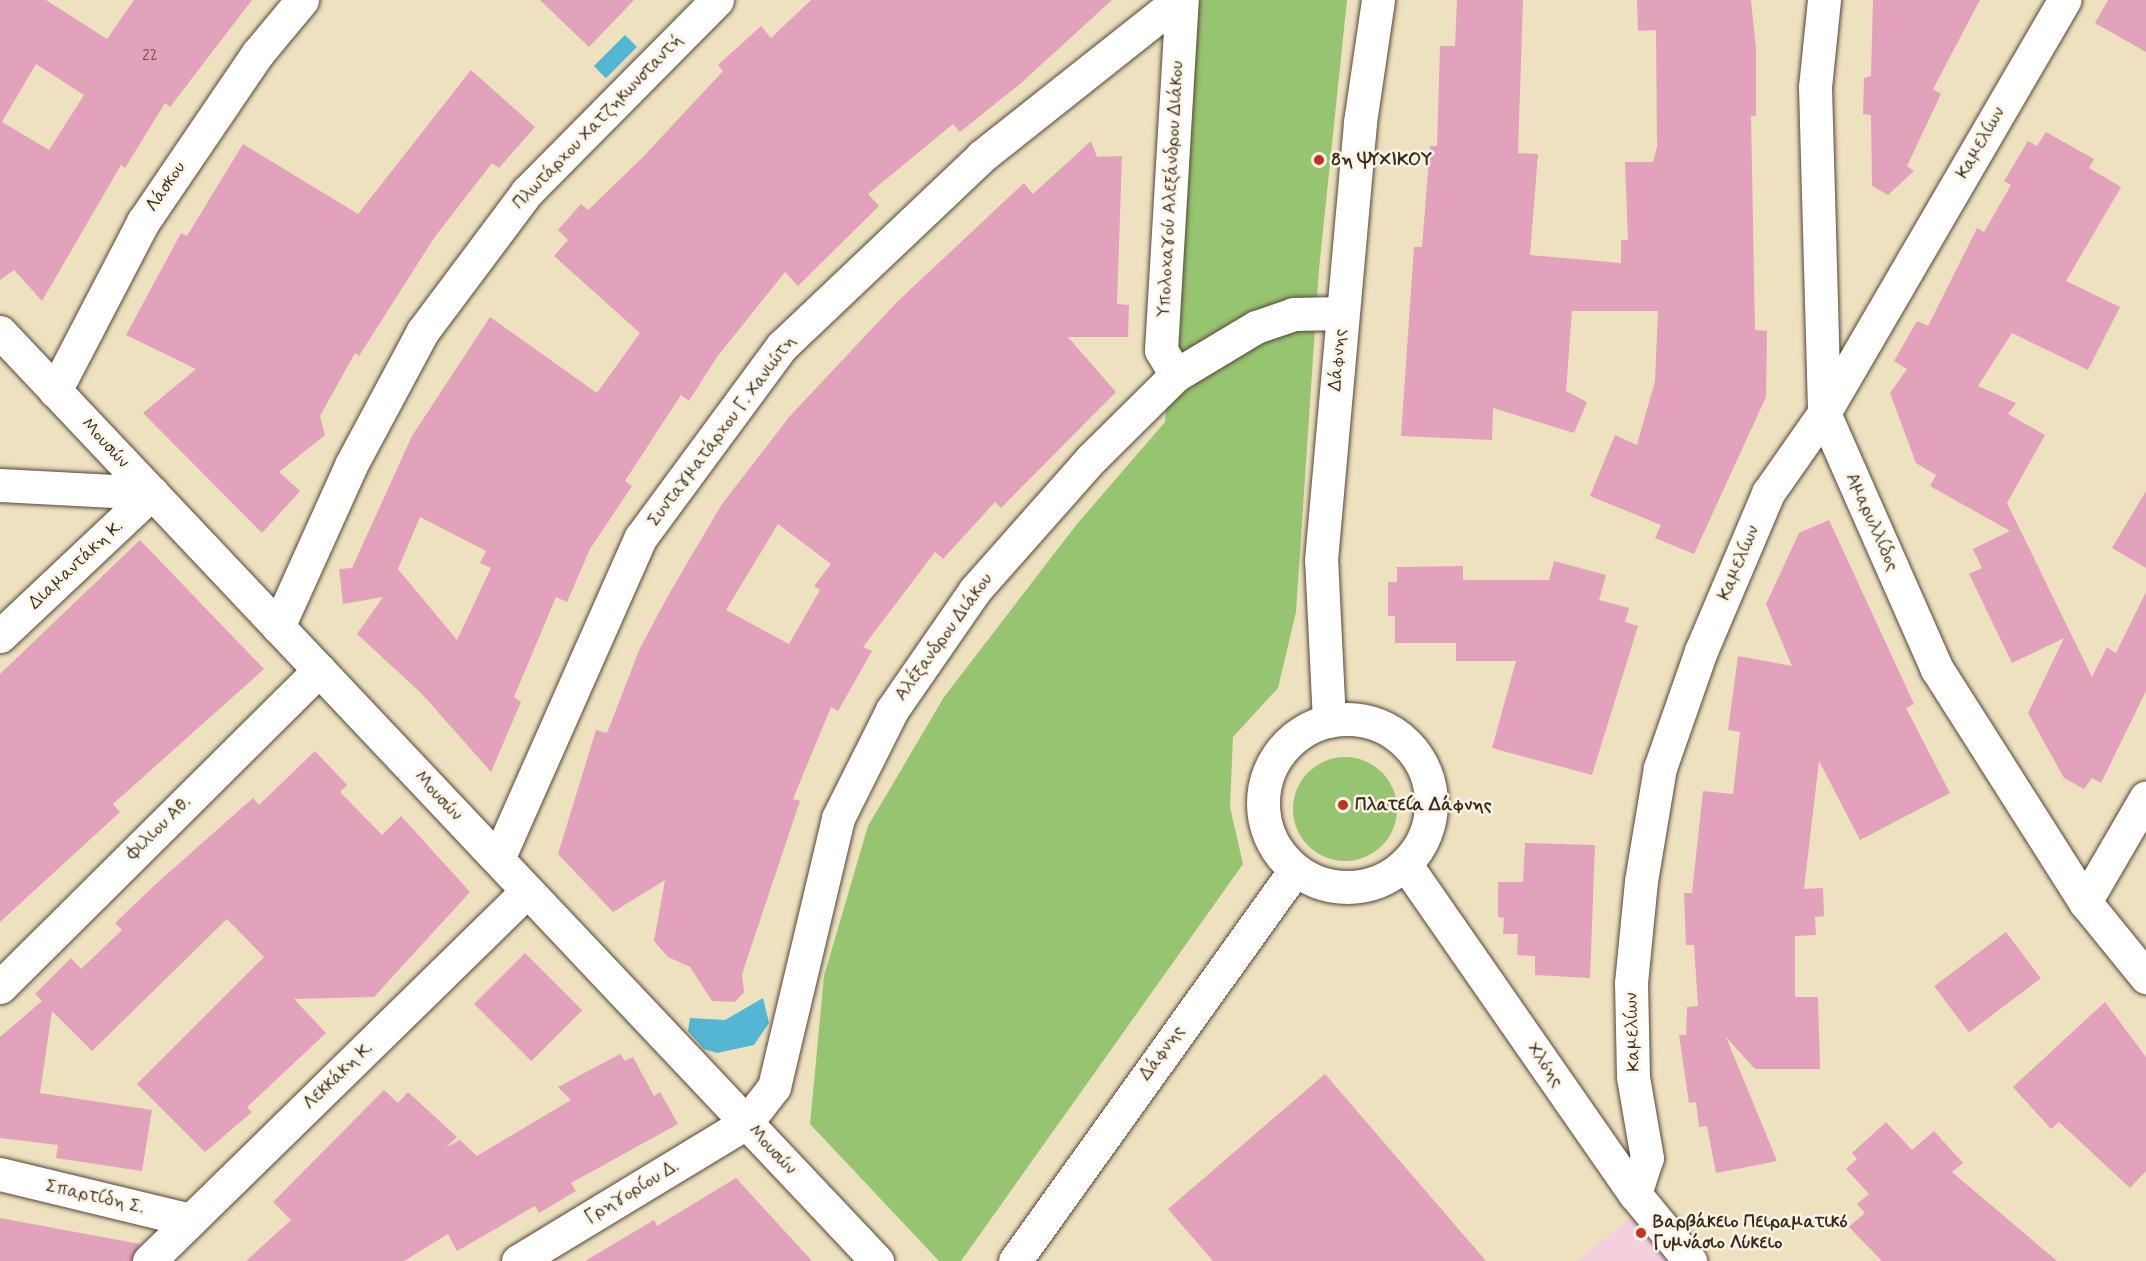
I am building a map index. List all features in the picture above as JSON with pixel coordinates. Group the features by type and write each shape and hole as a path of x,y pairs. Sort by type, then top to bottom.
{"street":[{"name":"Λάσκου","path":"55,391 142,222 258,53 302,0"},
{"name":"Πλωτάρχου Χατζηκωνσταντή","path":"278,627 351,465 423,331 527,192 717,0"},
{"name":"Υπολοχαγού Αλεξάνδρου Διάκου","path":"1176,375 1161,350 1180,0"},
{"name":"Συνταγματάρχου Γ. Χανιώτη","path":"498,859 528,801 551,732 642,537 782,346 982,156 1180,0"},
{"name":"Δάφνης","path":"1329,721 1321,560 1342,314 1378,0"},
{"name":"Αμαρυλλίδος","path":"1824,0 1815,87 1824,413 1937,669 2085,902 2146,977"},
{"name":"Καμελίων","path":"1635,1194 1647,1158 1633,1077 1631,983 1660,768 1701,651 1768,494 1824,413 2064,0"},
{"name":"Αλέξανδρου Διάκου","path":"746,1123 774,1087 838,818 892,710 975,590 1091,459 1176,375 1256,327 1293,314 1342,314"},
{"name":"Μουσών","path":"0,332 877,1261"},
{"path":"0,485 152,494"},
{"name":"Διαμαντάκη Κ.","path":"0,636 152,494"},
{"name":"Φιλιου Αθ.","path":"0,987 319,670"},
{"path":"1357,719 1383,727 1406,742 1423,764 1432,790 1432,817 1406,865 1381,882 1351,888 1321,884 1294,870 1265,825 1268,771 1283,748 1329,721 1357,719"},
{"path":"2085,902 2146,797"},
{"name":"Χλόης","path":"1406,865 1635,1194 1690,1261"},
{"name":"Δάφνης","path":"1023,1253 1294,870"},
{"name":"Λεκκάκη Κ.","path":"149,1261 527,891"},
{"name":"Γρηγορίου Δ.","path":"518,1261 746,1123"},
{"name":"Σπαρτίδη Σ.","path":"0,1174 190,1220"}],"shaded area":[{"name":"Βαρβάκειο Πειραματικό Γυμνάσιο Λύκειο","path":"1647,1205 1692,1261 1577,1261"}],"green space":[{"path":"1199,0 1347,0 1319,269 1296,612 1278,688 1233,737 1230,807 1243,864 961,1261 939,1261 810,1124 824,976 868,826 944,697 1077,524 1165,422"},
{"path":"1345,757 1365,761 1374,766 1388,780 1393,789 1397,809 1393,829 1388,838 1374,852 1365,857 1345,861 1325,857 1316,852 1302,838 1297,829 1293,809 1297,789 1302,780 1316,766 1325,761"}],"water":[{"path":"625,35 637,47 606,78 594,66"},
{"path":"763,998 769,1023 754,1045 717,1053 704,1049 688,1031 690,1018 725,1020"}],"building":[{"path":"0,0 46,0 107,39 134,0 252,0 170,107 165,103 125,168 121,165 42,301 14,270 0,280","holes":["36,64 84,95 49,150 2,122"]},
{"path":"540,0 634,0 589,47"},
{"path":"811,0 1112,0 1020,84 960,132 953,124 868,194 879,206 798,286 785,272 717,357 689,401 681,395 625,481 632,486 590,549 567,602 556,597 514,697 521,702 491,772 422,694 357,634 383,597 343,604 339,569 352,568 412,436 490,317 597,393 640,333 554,256 568,240 558,230 581,204 588,210 642,158 723,71 718,65 761,26 771,38","holes":["420,517 486,551 480,563 491,568 457,640 398,569"]},
{"path":"1457,0 1523,0 1518,153 1538,154 1530,255 1621,263 1621,240 1628,240 1625,162 1653,162 1657,147 1656,30 1638,31 1637,0 1751,0 1756,49 1756,116 1751,116 1755,330 1767,331 1766,397 1694,554 1655,538 1661,525 1590,496 1615,435 1637,445 1655,381 1658,311 1572,311 1566,391 1587,402 1574,433 1493,408 1492,440 1401,436 1414,247 1422,247 1430,146 1437,146 1440,46 1455,46"},
{"path":"1873,0 1980,0 1933,89 1941,94 1907,166 1914,171 1888,195 1872,186 1871,115 1863,114 1864,78 1871,76"},
{"path":"2108,0 2146,0 2146,52 2095,23"},
{"path":"471,70 535,127 499,168 492,163 434,238 359,356 355,353 320,416 325,435 279,472 300,491 262,533 143,413 196,369 126,335 181,233 187,236 243,144 358,214"},
{"path":"2046,132 2094,159 2089,168 2121,187 2066,281 2120,307 2088,370 2012,333 1978,386 2016,403 2008,414 2045,435 2007,503 2092,677 2107,647 2116,653 2146,592 2146,691 2101,783 2092,778 2084,789 2064,778 2028,713 2064,638 2012,663 1969,574 1982,568 1973,549 2010,531 1930,486 1936,475 1916,463 1890,393 1907,369 1894,361 1917,321 1928,326 1977,228 1984,232 2011,185 2004,181 2028,141 2037,146"},
{"path":"1091,141 1097,157 1122,156 1117,304 1129,305 1128,337 1068,337 1116,392 1001,508 995,502 943,559 935,552 863,647 872,651 838,711 831,707 793,799 800,801 742,974 744,992 735,1002 712,1001 690,967 668,957 654,941 665,880 613,912 558,854 596,730 607,733 640,648 722,504 790,416 897,302 1024,183 1033,194","holes":["778,524 831,564 814,586 820,590 789,644 726,610"]},
{"path":"2146,491 2146,568 2112,548"},
{"path":"1829,520 1914,704 1906,708 1950,793 1860,840 1819,761 1804,889 1823,888 1824,916 1815,917 1816,935 1795,936 1795,997 1818,997 1820,1069 1755,1069 1726,1037 1777,1161 1716,1173 1707,1126 1699,1127 1696,1102 1689,1103 1679,1035 1686,1035 1687,1007 1698,1006 1694,945 1686,945 1684,893 1692,893 1703,791 1733,794 1740,732 1728,730 1738,656 1792,666 1766,604 1799,533"},
{"path":"140,540 264,669 113,804 120,812 0,922 0,674"},
{"path":"1554,561 1606,575 1599,600 1629,608 1625,622 1638,626 1592,775 1492,748 1516,661 1456,661 1456,643 1395,643 1395,616 1388,616 1388,582 1397,582 1397,567 1463,566 1463,580 1549,580"},
{"path":"315,751 347,785 340,792 382,835 401,816 470,892 374,997 294,999 326,1033 247,1107 252,1112 205,1152 137,1084 264,957 227,919 92,1051 52,1011 40,1093 152,1110 142,1171 56,1158 58,1145 0,1138 0,1037 42,1001 35,994 71,958 81,969 122,930 115,923 157,883 253,798 259,805"},
{"path":"1525,843 1595,845 1590,978 1535,975 1535,956 1517,955 1518,934 1503,934 1504,918 1498,917 1498,882 1523,882"},
{"path":"2006,932 2041,978 1969,1032 1934,986"},
{"path":"525,953 582,1010 531,1061 474,1004"},
{"path":"2105,1002 2146,1057 2146,1171 2130,1188 2059,1122 2051,1129 2013,1087"},
{"path":"620,1054 625,1061 633,1057 654,1096 660,1092 678,1124 571,1183 576,1191 539,1213 535,1206 457,1251 448,1234 404,1261 246,1261 291,1220 273,1202 384,1090 398,1103 408,1092 457,1137 445,1148 460,1140 477,1156 571,1100 558,1087"},
{"path":"1325,1074 1486,1261 1213,1261 1168,1209"},
{"path":"1886,1122 1912,1150 1934,1131 1963,1163 1952,1172 2057,1261 1882,1261 1849,1227 1865,1213 1857,1204 1869,1194 1846,1169 1857,1159 1852,1153"},
{"path":"736,1178 812,1261 585,1261 654,1220 657,1226"},
{"path":"0,1218 140,1244 131,1261 0,1261"}],"place":[{"name":"8η ΨΥΧΙΚΟΥ","path":"1319,160"},
{"name":"Πλατεία Δάφνης","path":"1343,805"},
{"name":"Βαρβάκειο Πειραματικό Γυμνάσιο Λύκειο","path":"1641,1233"}]}
